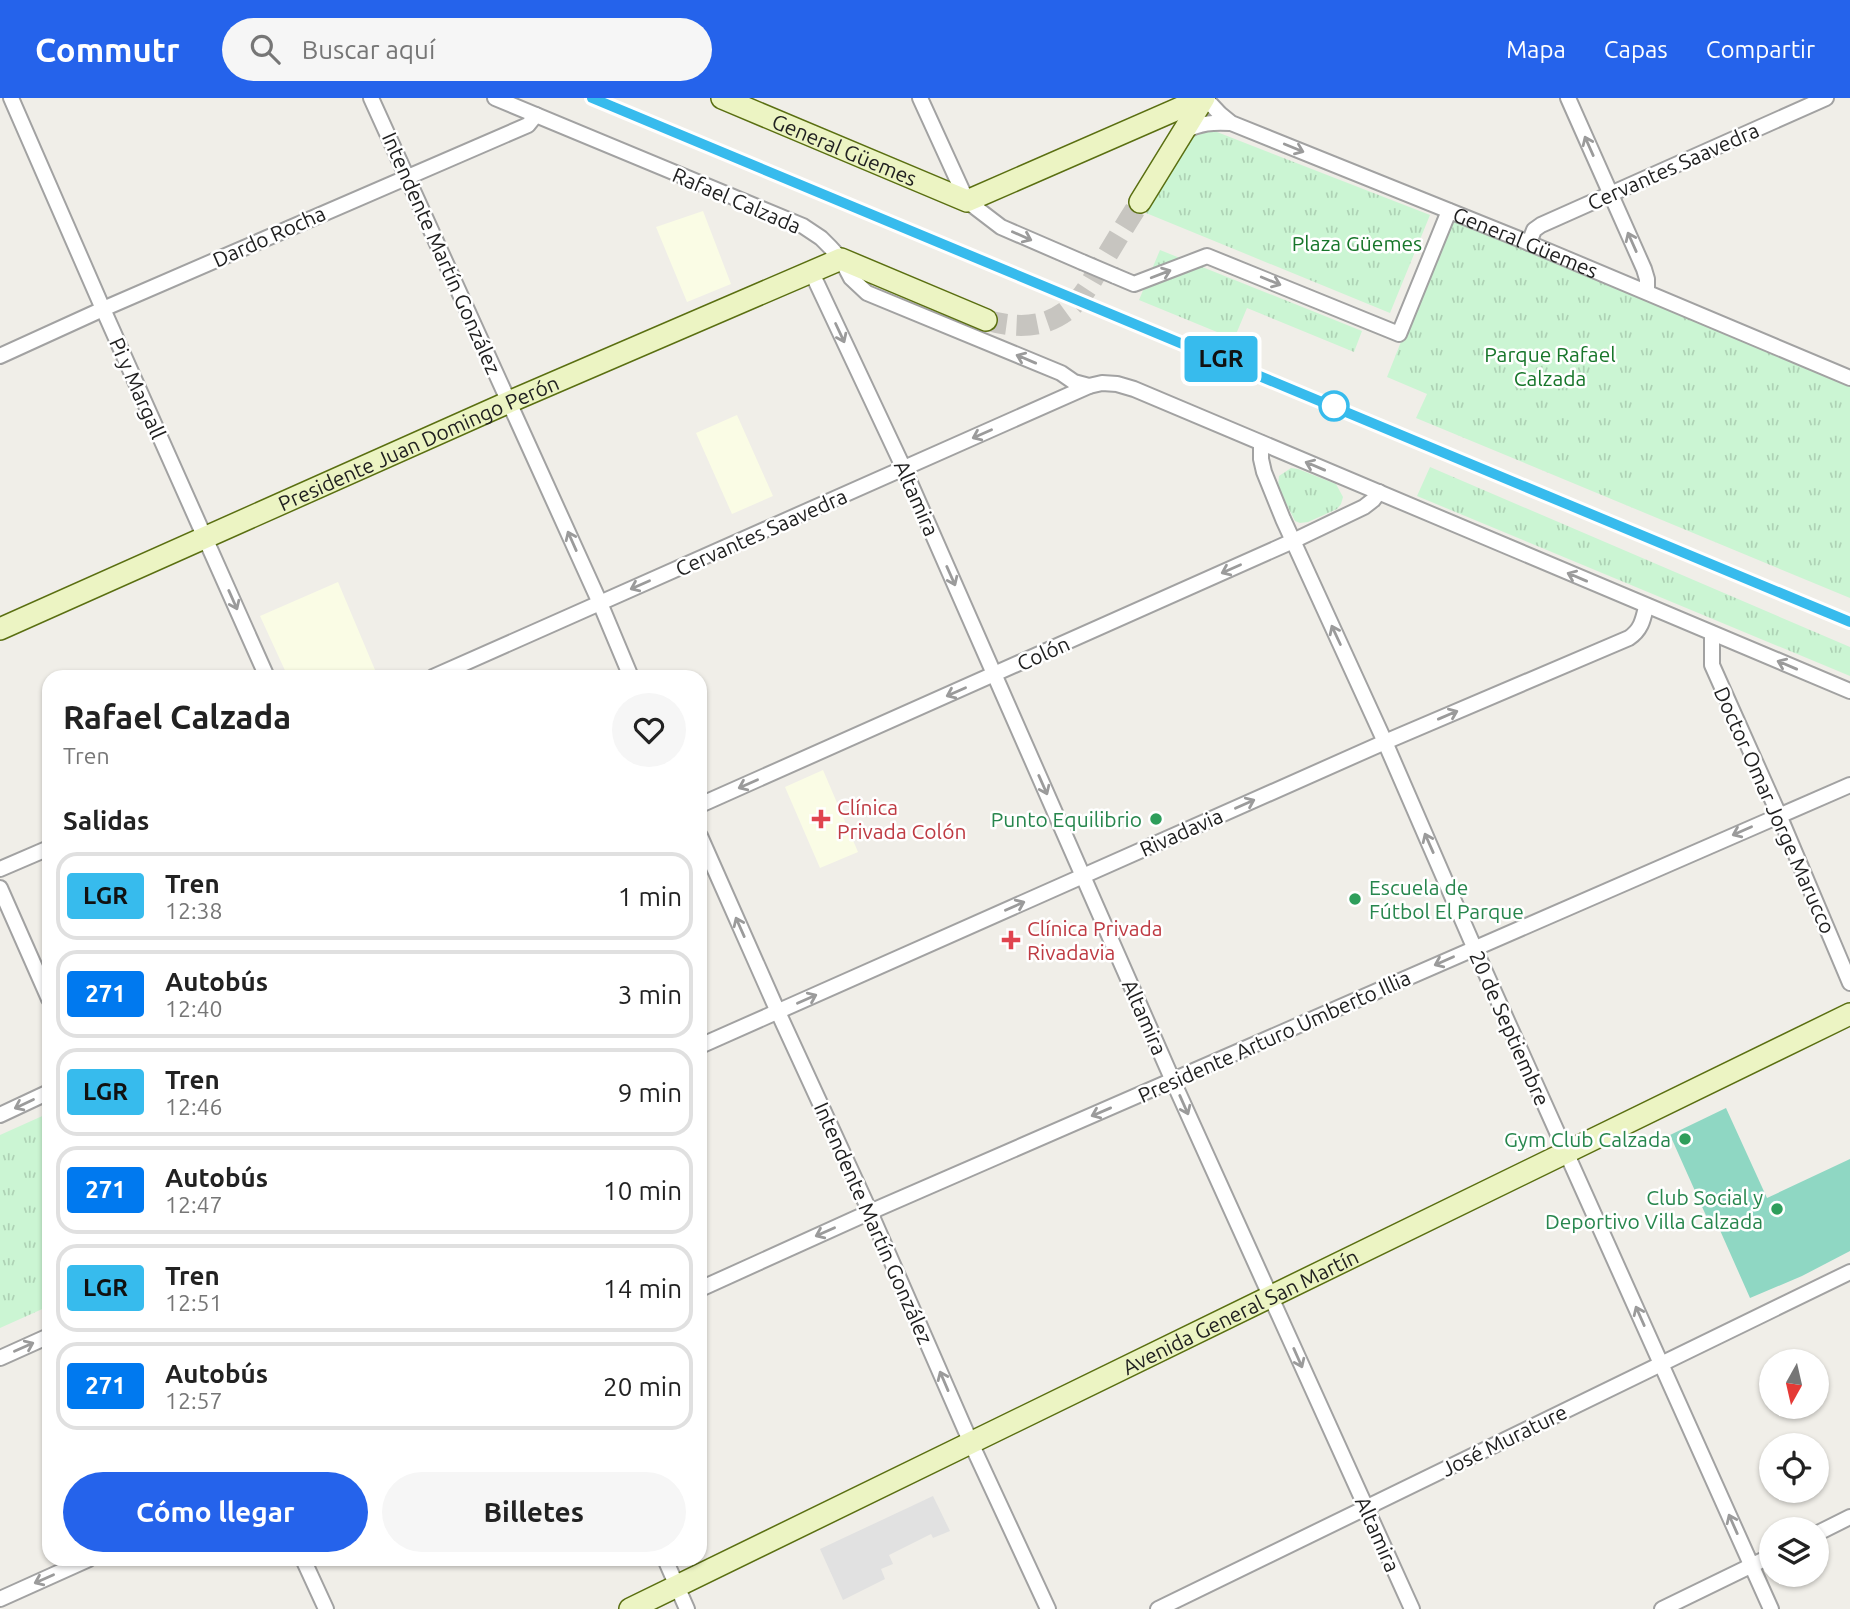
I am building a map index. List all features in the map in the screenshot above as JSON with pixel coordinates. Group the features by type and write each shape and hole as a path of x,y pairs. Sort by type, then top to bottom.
{"street":[{"name":"Pi y Margall","path":"11,98 264,670"},
{"name":"Intendente Martín González","path":"371,98 628,670"},
{"name":"Rafael Calzada","path":"495,98 803,226 821,238 841,259 851,278 867,293 1061,373 1074,382 1088,386 1117,384 1134,389 1850,691"},
{"name":"General Güemes","path":"722,98 967,201"},
{"path":"919,98 967,201 1002,226 1134,284 1207,256 1398,334 1449,211"},
{"name":"General Güemes","path":"1204,98 1231,123 1529,243 1849,377"},
{"path":"967,201 1204,98"},
{"path":"1140,202 1204,98"},
{"path":"1568,98 1644,269 1647,292"},
{"name":"Cervantes Saavedra","path":"1529,243 1534,230 1541,225 1826,98"},
{"name":"Dardo Rocha","path":"0,356 528,125 536,115"},
{"path":"1182,133 1196,125 1213,121 1231,123"},
{"path":"841,259 986,320"},
{"name":"Presidente Juan Domingo Perón","path":"0,629 509,402 841,259"},
{"name":"Altamira","path":"811,271 904,469 1173,1081 1412,1609"},
{"name":"Cervantes Saavedra","path":"449,670 1088,386"},
{"name":"20 de Septiembre","path":"1261,443 1264,472 1293,541 1771,1609"},
{"name":"Colón","path":"707,802 1293,541 1364,507 1379,492"},
{"name":"Rivadavia","path":"707,1043 1385,742 1629,638 1640,629 1646,607"},
{"name":"Doctor Omar Jorge Marucco","path":"1712,634 1712,665 1850,983"},
{"name":"Presidente Arturo Umberto Illia","path":"707,1286 1474,947 1850,785"},
{"path":"0,869 42,851"},
{"name":"Intendente Martín González","path":"707,852 1048,1609"},
{"path":"0,888 42,983"},
{"name":"Avenida General San Martín","path":"630,1609 1850,1014"},
{"path":"0,1115 42,1095"},
{"name":"José Murature","path":"1158,1609 1850,1272"},
{"path":"0,1358 42,1339"},
{"path":"1829,1528 1850,1517"},
{"path":"1662,1609 1759,1562"},
{"path":"0,1599 73,1566"},
{"path":"306,1566 326,1609"},
{"path":"668,1566 687,1609"}],"shaded area":[{"path":"703,211 731,284 687,302 656,227"},
{"path":"737,415 773,496 732,514 696,433"},
{"path":"338,582 375,670 285,670 260,616"},
{"name":"Clínica Privada Colón","path":"823,770 858,852 820,868 785,787"},
{"path":"933,1496 950,1531 933,1538 931,1534 889,1555 893,1564 881,1569 885,1579 843,1600 820,1549"}],"green space":[{"name":"Plaza Güemes","path":"1194,123 1430,215 1390,313 1146,213"},
{"name":"Parque Rafael Calzada","path":"1455,221 1850,385 1850,598 1416,418 1427,394 1387,377 1445,231 1451,222"},
{"path":"1160,250 1362,331 1354,352 1247,308 1234,339 1139,300"},
{"path":"1430,467 1850,647 1850,676 1417,496"},
{"path":"1291,468 1336,484 1343,497 1337,509 1308,522 1295,521 1278,487 1279,476"},
{"name":"Club Social y Deportivo Villa Calzada","path":"1726,1108 1767,1198 1850,1159 1850,1251 1802,1276 1750,1298 1715,1219 1708,1220 1670,1135"},
{"path":"42,1116 42,1309 0,1328 0,1135"}],"tunnel":[{"path":"986,320 1012,325 1036,324 1048,321 1069,309 1086,290 1140,202"}],"railway":[{"path":"592,98 1850,622"}],"train":[{"name":"LGR","path":"592,98 1850,622"}],"place":[{"name":"Clínica Privada Colón","path":"821,819"},
{"name":"Punto Equilibrio","path":"1156,819"},
{"name":"Escuela de Fútbol El Parque","path":"1355,899"},
{"name":"Clínica Privada Rivadavia","path":"1011,940"},
{"name":"Gym Club Calzada","path":"1685,1139"},
{"name":"Club Social y Deportivo Villa Calzada","path":"1777,1209"}]}
